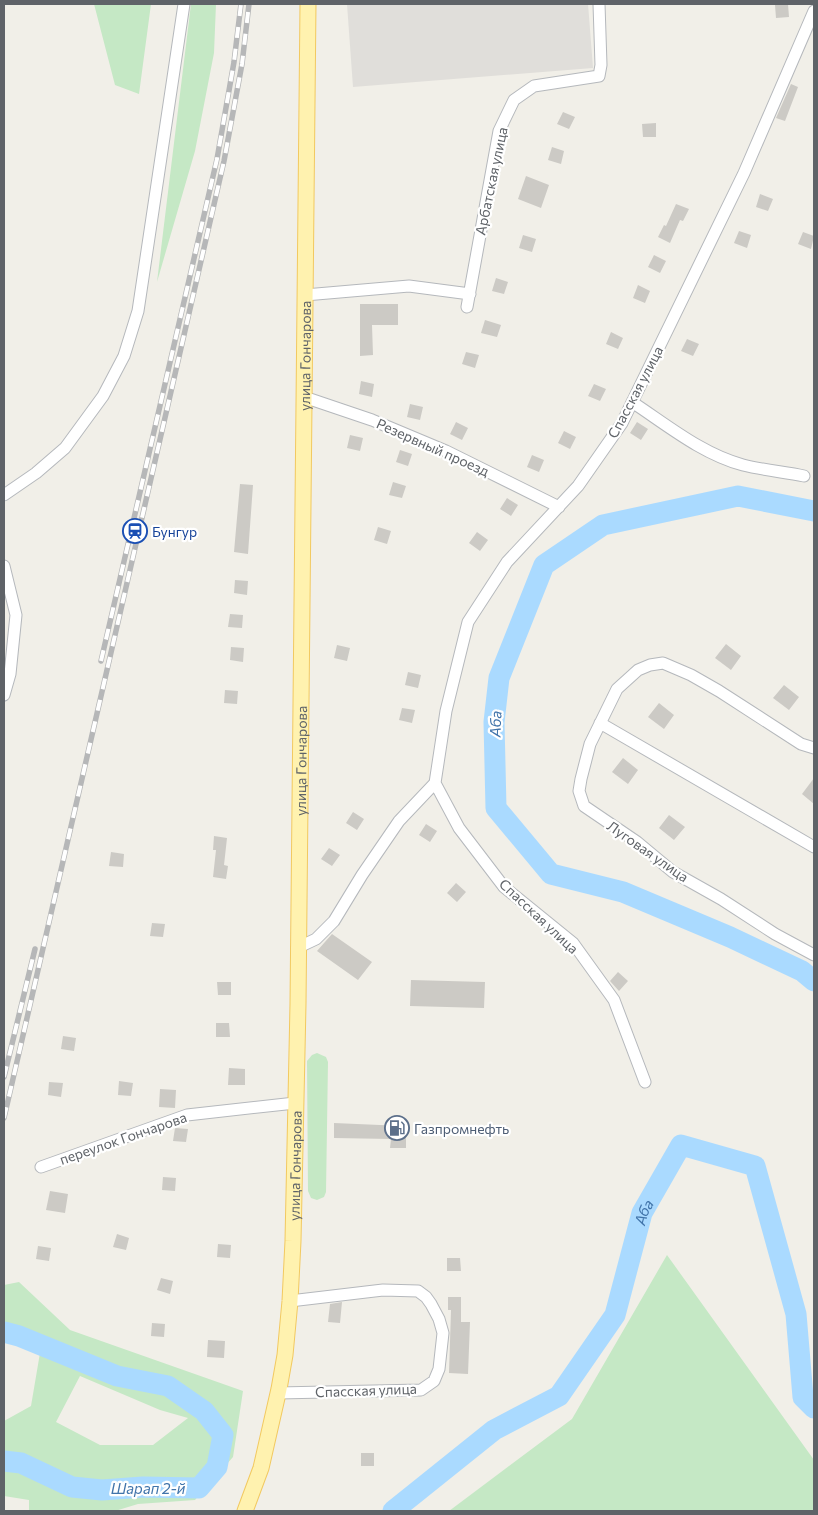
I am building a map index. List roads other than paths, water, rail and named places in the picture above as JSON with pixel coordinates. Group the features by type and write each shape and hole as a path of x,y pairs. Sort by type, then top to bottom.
{"main road":[{"name":"улица Гончарова","path":"245,1511 261,1468 278,1393 285,1355 290,1301 298,948 308,4"}],"street":[{"path":"4,495 36,473 65,448 103,396 124,356 138,311 184,4"},
{"name":"Арбатская улица","path":"467,307 499,131 514,100 534,86 599,76 601,65 599,4"},
{"name":"Спасская улица","path":"645,1082 614,1000 573,943 504,887 459,828 435,783 446,711 468,622 507,562 578,486 622,423 744,173 814,11"},
{"path":"305,295 409,286 470,294"},
{"name":"Резервный проезд","path":"304,397 372,420 446,451 559,507"},
{"path":"632,402 700,447 720,456 743,464 804,476"},
{"path":"4,566 16,615 10,674 4,695"},
{"name":"Луговая улица","path":"814,748 800,744 691,675 663,663 650,665 638,670 617,688 590,744 579,791 584,806 637,842 673,872 721,899 775,934 814,954"},
{"path":"600,723 814,847"},
{"path":"298,948 316,939 334,921 362,875 399,821 435,783"},
{"name":"переулок Гончарова","path":"41,1168 186,1115 295,1103"},
{"name":"Спасская улица","path":"278,1393 421,1390 434,1381 439,1369 443,1333 439,1319 426,1297 418,1291 383,1290 290,1301"}],"waterway":[{"name":"Аба","path":"814,511 738,496 603,525 544,565 499,678 494,722 496,808 551,874 623,892 730,937 802,971 814,981"},
{"name":"Аба","path":"393,1511 494,1430 559,1396 615,1315 642,1213 681,1145 755,1166 796,1314 803,1397 814,1408"},
{"name":"Шарап 2-й","path":"4,1332 19,1336 117,1376 168,1386 204,1411 223,1435 217,1467 199,1488 143,1487 102,1490 72,1487 21,1463 4,1461"}],"railway":[{"path":"101,661 217,159 234,62 241,4"},
{"path":"4,1118 224,161 242,64 249,4"},
{"path":"4,1077 35,949"}],"place":[{"name":"Бунгур","path":"135,531"},
{"name":"Газпромнефть","path":"397,1128"}]}
